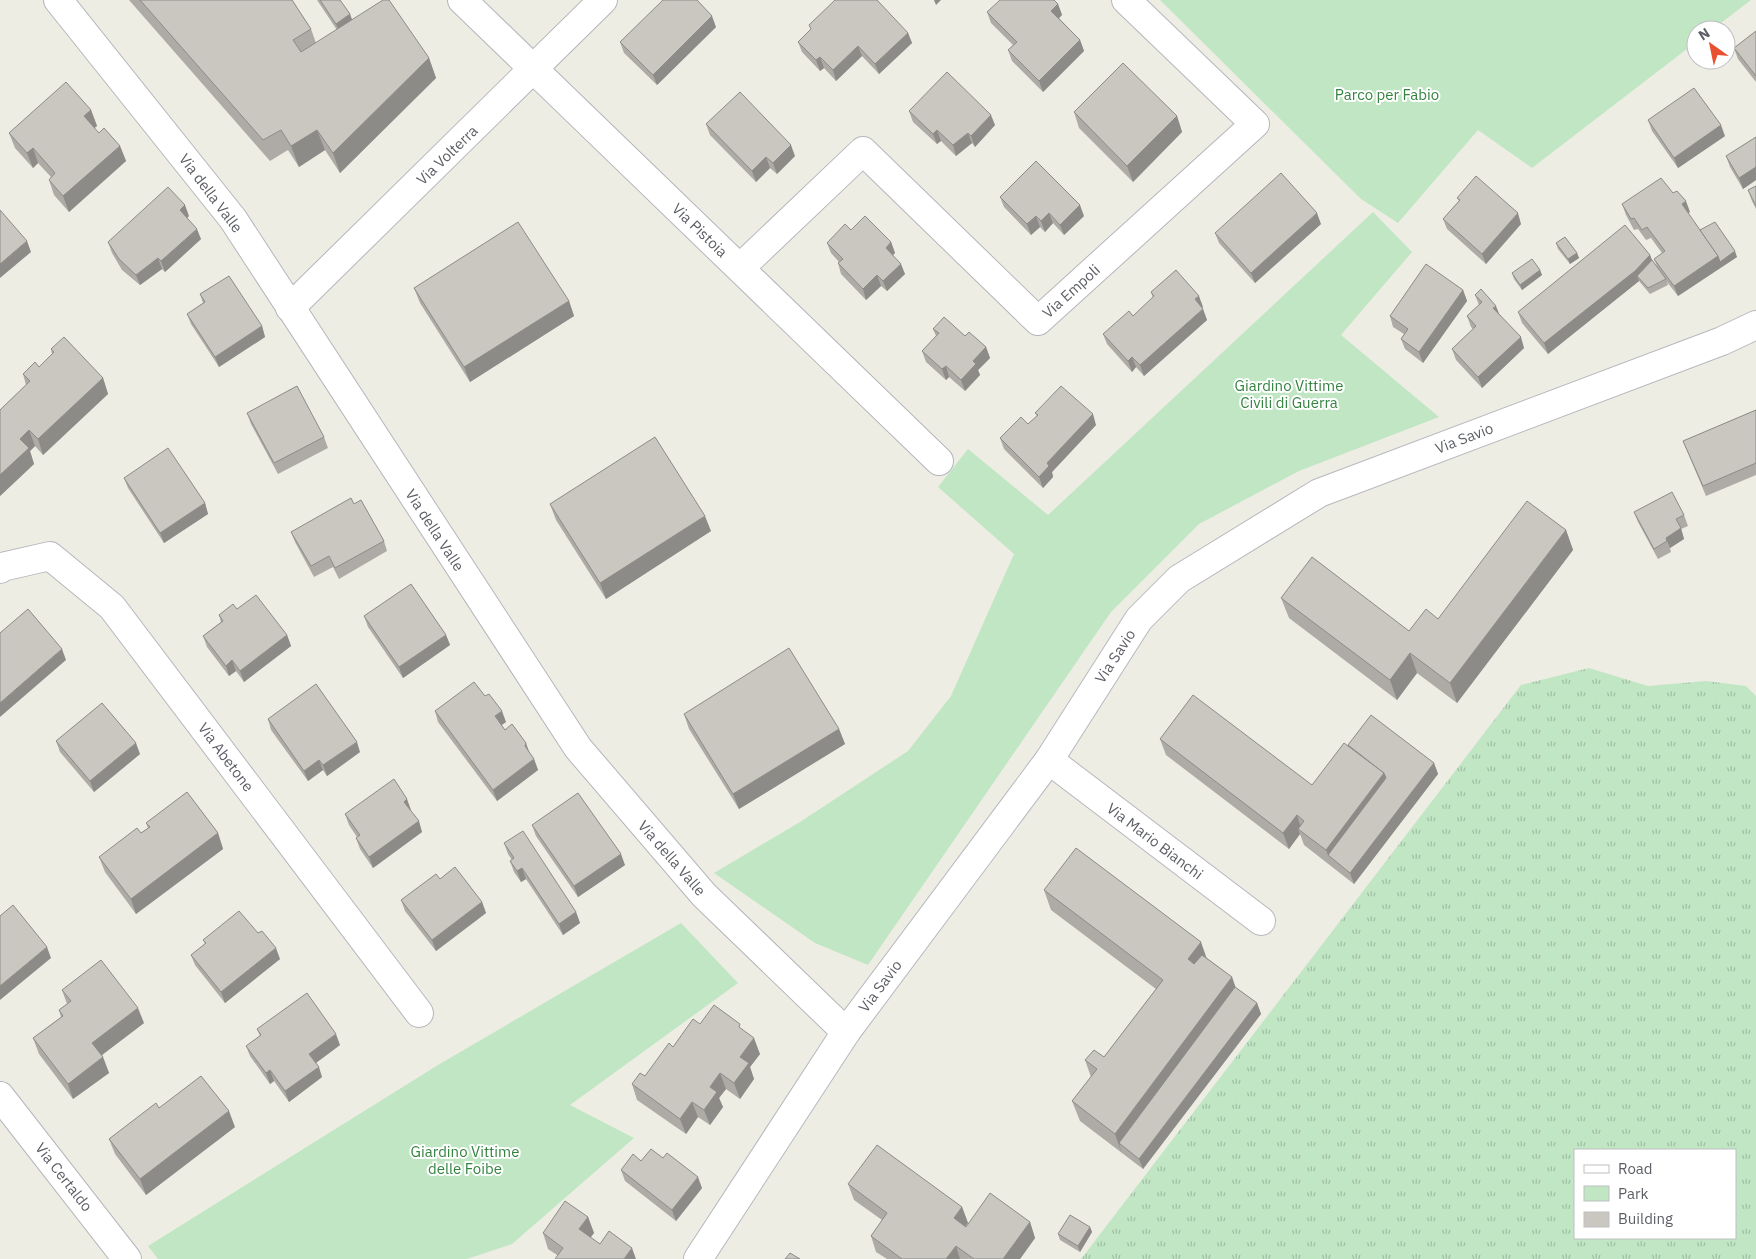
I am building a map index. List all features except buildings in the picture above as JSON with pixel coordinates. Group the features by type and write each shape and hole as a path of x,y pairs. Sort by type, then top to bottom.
{"street":[{"name":"Via della Valle","path":"58,0 233,219 578,748 704,895 846,1032"},
{"name":"Via Pistoia","path":"462,0 939,461"},
{"name":"Via Volterra","path":"290,308 603,0"},
{"name":"Via Empoli","path":"740,268 863,151 1038,321 1255,124 1126,0"},
{"name":"Via Savio","path":"698,1259 846,1032 1049,760 1139,619 1179,579 1319,493 1722,341 1756,325"},
{"name":"Via Abetone","path":"0,569 50,556 112,607 419,1013"},
{"name":"Via Mario Bianchi","path":"1049,760 1261,921"},
{"name":"Via Certaldo","path":"0,1096 126,1259"}],"green space":[{"name":"Parco per Fabio","path":"1160,0 1751,0 1725,20 1686,20 1686,50 1532,168 1478,130 1398,223 1361,199"},
{"name":"Giardino Vittime Civili di Guerra","path":"1373,212 1412,252 1341,335 1439,417 1299,471 1199,524 1111,612 868,965 815,943 714,873 800,822 908,751 951,696 1014,554 938,487 968,449 1048,515"},
{"path":"1589,668 1648,686 1706,681 1746,686 1756,696 1756,1259 1081,1259 1521,685"},
{"name":"Giardino Vittime delle Foibe","path":"681,923 738,983 570,1105 634,1138 512,1244 467,1259 158,1259 148,1246 438,1065"}]}
